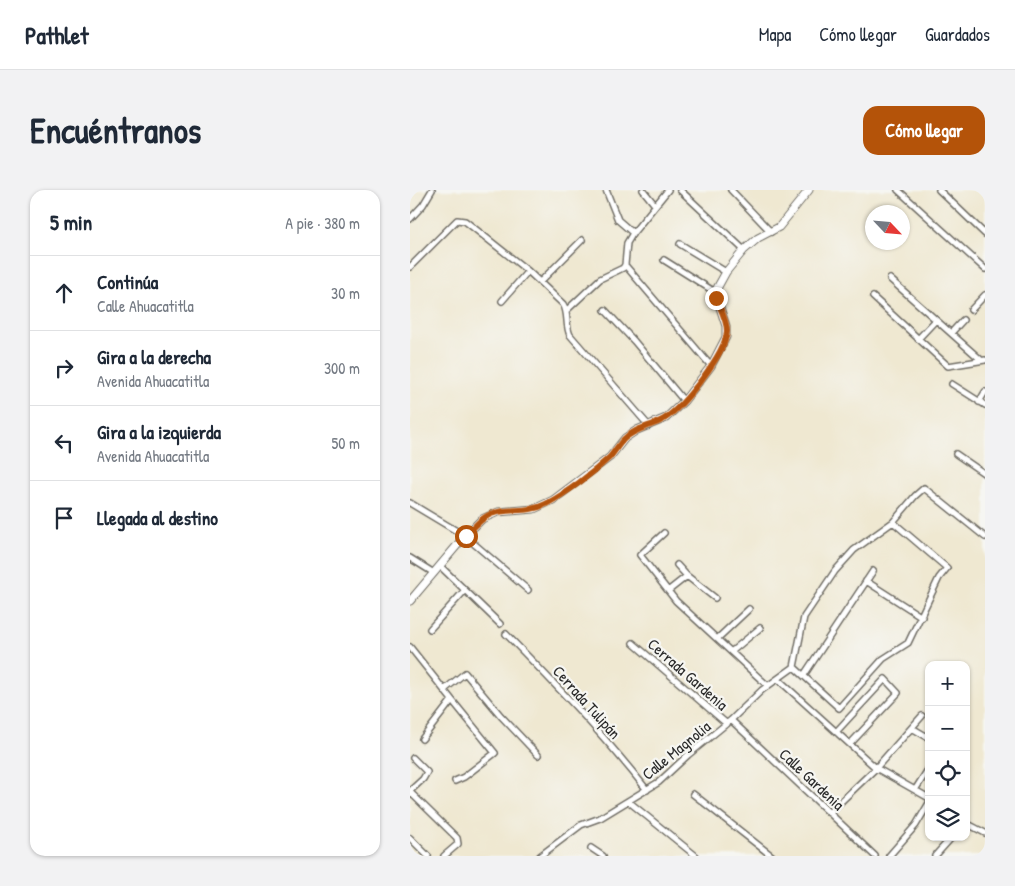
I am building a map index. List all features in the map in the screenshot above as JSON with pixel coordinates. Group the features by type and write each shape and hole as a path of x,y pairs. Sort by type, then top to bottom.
{"street":[{"path":"410,219 423,205 432,190"},
{"path":"606,190 618,220 633,233"},
{"path":"642,190 655,205"},
{"path":"567,310 600,279 620,270 625,265 626,248 633,233 668,190"},
{"path":"680,190 744,250"},
{"path":"731,190 772,232"},
{"path":"714,292 726,272 744,250 758,238 772,232 785,221 809,190"},
{"path":"898,190 985,269"},
{"path":"939,190 985,234"},
{"path":"410,267 457,220 465,221 528,271 563,304 567,310 570,335 649,426"},
{"path":"540,282 582,240"},
{"path":"680,244 726,272"},
{"path":"410,601 466,536 487,516 498,512 534,509 553,500 610,457 625,438 637,430 666,418 684,400 712,366 727,332 714,292 664,260"},
{"path":"625,265 712,366"},
{"path":"502,301 528,271"},
{"path":"890,279 982,359"},
{"path":"971,310 985,295"},
{"path":"873,297 948,366 982,359"},
{"path":"605,310 684,400"},
{"path":"918,339 936,320"},
{"path":"951,333 963,320"},
{"path":"952,384 985,406"},
{"path":"979,402 985,392"},
{"path":"956,454 985,474"},
{"path":"892,522 948,568 939,578 908,643 883,659 839,708 794,667 804,617 835,571 854,550 892,522 924,488 985,537"},
{"path":"410,503 466,536 528,590"},
{"path":"664,533 640,555 676,601 768,686"},
{"path":"410,558 434,573"},
{"path":"677,565 687,576 715,598"},
{"path":"440,566 500,624"},
{"path":"804,675 873,571"},
{"path":"668,591 687,576"},
{"path":"866,581 922,617"},
{"path":"430,629 465,590"},
{"path":"716,639 749,609"},
{"path":"731,652 760,628"},
{"name":"Cerrada Tulipán","path":"506,634 574,706 647,790"},
{"name":"Cerrada Gardenia","path":"634,644 729,722"},
{"path":"410,647 495,753 464,777 455,781"},
{"name":"Calle Magnolia","path":"540,856 581,825 600,818 665,778 688,755 729,722 768,686 779,680 794,667"},
{"path":"444,690 465,673 501,716 538,755"},
{"path":"779,680 876,768 926,796"},
{"path":"836,732 885,680 898,693 850,744"},
{"path":"422,739 452,700"},
{"path":"829,812 876,768 922,716"},
{"name":"Calle Gardenia","path":"729,722 875,856"},
{"path":"912,728 925,736"},
{"path":"413,758 427,772 410,792 457,838 458,844 444,856"},
{"path":"915,790 925,774"},
{"path":"694,794 772,856"},
{"path":"628,801 696,856"},
{"path":"889,856 916,825 925,810"},
{"path":"970,825 985,833"},
{"path":"410,838 428,856"},
{"path":"935,856 948,841"},
{"path":"591,848 603,856"}],"route":[{"path":"466,536 482,520 493,513 534,509 553,500 610,457 625,438 637,430 666,418 684,400 712,366 724,342 727,332 726,326 716,298"}]}
